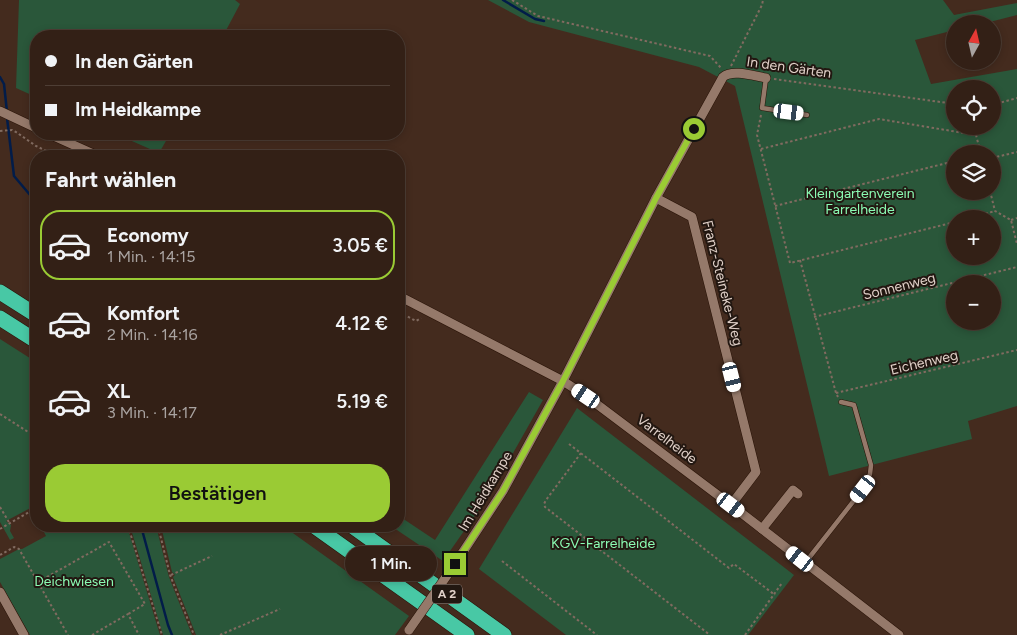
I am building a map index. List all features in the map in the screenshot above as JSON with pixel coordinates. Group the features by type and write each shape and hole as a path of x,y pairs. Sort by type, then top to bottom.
{"highway":[{"path":"0,292 30,311"},
{"path":"0,318 30,337"},
{"name":"A 2","path":"323,532 467,635"},
{"name":"A 2","path":"360,532 504,635"},
{"path":"419,600 448,635"}],"street":[{"name":"In den Gärten","path":"563,381 656,198 723,77 727,73 766,78"},
{"path":"0,111 30,125"},
{"path":"62,140 85,150"},
{"name":"Franz-Steineke-Weg","path":"656,198 692,217 756,472 731,505"},
{"name":"Varrelheide","path":"405,299 563,381 762,528 899,635"},
{"name":"Im Heidkampe","path":"408,633 503,491 563,381"},
{"path":"762,528 793,490 798,494"},
{"path":"0,592 24,635"}],"lane":[{"path":"766,78 762,108 807,114"},
{"path":"805,563 863,489 870,474 870,465 854,405 841,402"}],"path":[{"path":"512,0 538,16 710,56 727,73 763,0"},
{"name":"In den Gärten","path":"766,78 946,103"},
{"path":"1001,102 1017,98"},
{"path":"762,108 758,136 790,263 946,224"},
{"path":"761,149 879,119 976,134 979,145"},
{"path":"2,131 12,130 44,150"},
{"path":"1001,156 1017,152"},
{"path":"775,206 946,163"},
{"path":"1001,215 1011,220 1017,218"},
{"path":"1011,220 1017,244"},
{"path":"800,260 814,317"},
{"name":"Sonnenweg","path":"814,317 1017,266"},
{"path":"405,315 416,320 424,317 428,310"},
{"name":"Eichenweg","path":"814,317 836,394 1017,350"},
{"path":"0,414 30,433"},
{"path":"569,444 729,568 734,564 775,595"},
{"path":"581,453 546,500 545,507 710,635"},
{"path":"0,507 10,524"},
{"path":"0,529 30,512"},
{"path":"130,532 162,635"},
{"path":"159,532 170,575 194,635"},
{"path":"38,582 110,542 146,604 92,635"},
{"path":"0,555 14,547 19,549 68,635"},
{"path":"170,575 212,556"},
{"path":"502,561 597,635"},
{"path":"745,635 782,583"},
{"path":"220,635 280,609"},
{"path":"128,614 139,635"}],"green space":[{"path":"19,0 235,0 240,4 226,30 30,30 30,94 16,88"},
{"name":"Kleingartenverein Farrelheide","path":"488,0 943,0 954,15 946,15 946,32 915,40 931,84 946,81 946,135 1001,135 1001,80 954,80 1017,69 1017,406 968,421 972,439 829,476 735,86 699,67 529,22"},
{"name":"Kleingartenverein Farrelheide","path":"1017,3 1017,15 1001,19 1001,15 954,15"},
{"path":"130,140 167,140 161,150 152,150"},
{"path":"0,339 30,358 30,508 6,521 11,525 10,531 14,538 10,540 0,522"},
{"path":"529,392 543,400 490,494 443,561 400,532 405,532 405,520 435,540"},
{"name":"KGV-Farrelheide","path":"577,408 794,575 748,635 566,635 479,569"},
{"name":"Deichwiesen","path":"44,532 129,532 160,635 30,635 0,582 0,559 46,536"},
{"path":"132,532 158,532 169,577 192,635 163,635"},
{"path":"162,532 291,532 409,616 395,635 196,635 173,577 175,575 172,572"}],"waterway":[{"path":"503,0 535,19 544,21"},
{"path":"0,77 4,84 7,112"},
{"path":"7,118 14,176 30,195"},
{"path":"143,532 172,635"}],"route":[{"path":"455,564 503,491 563,381 656,198 694,129"}]}
